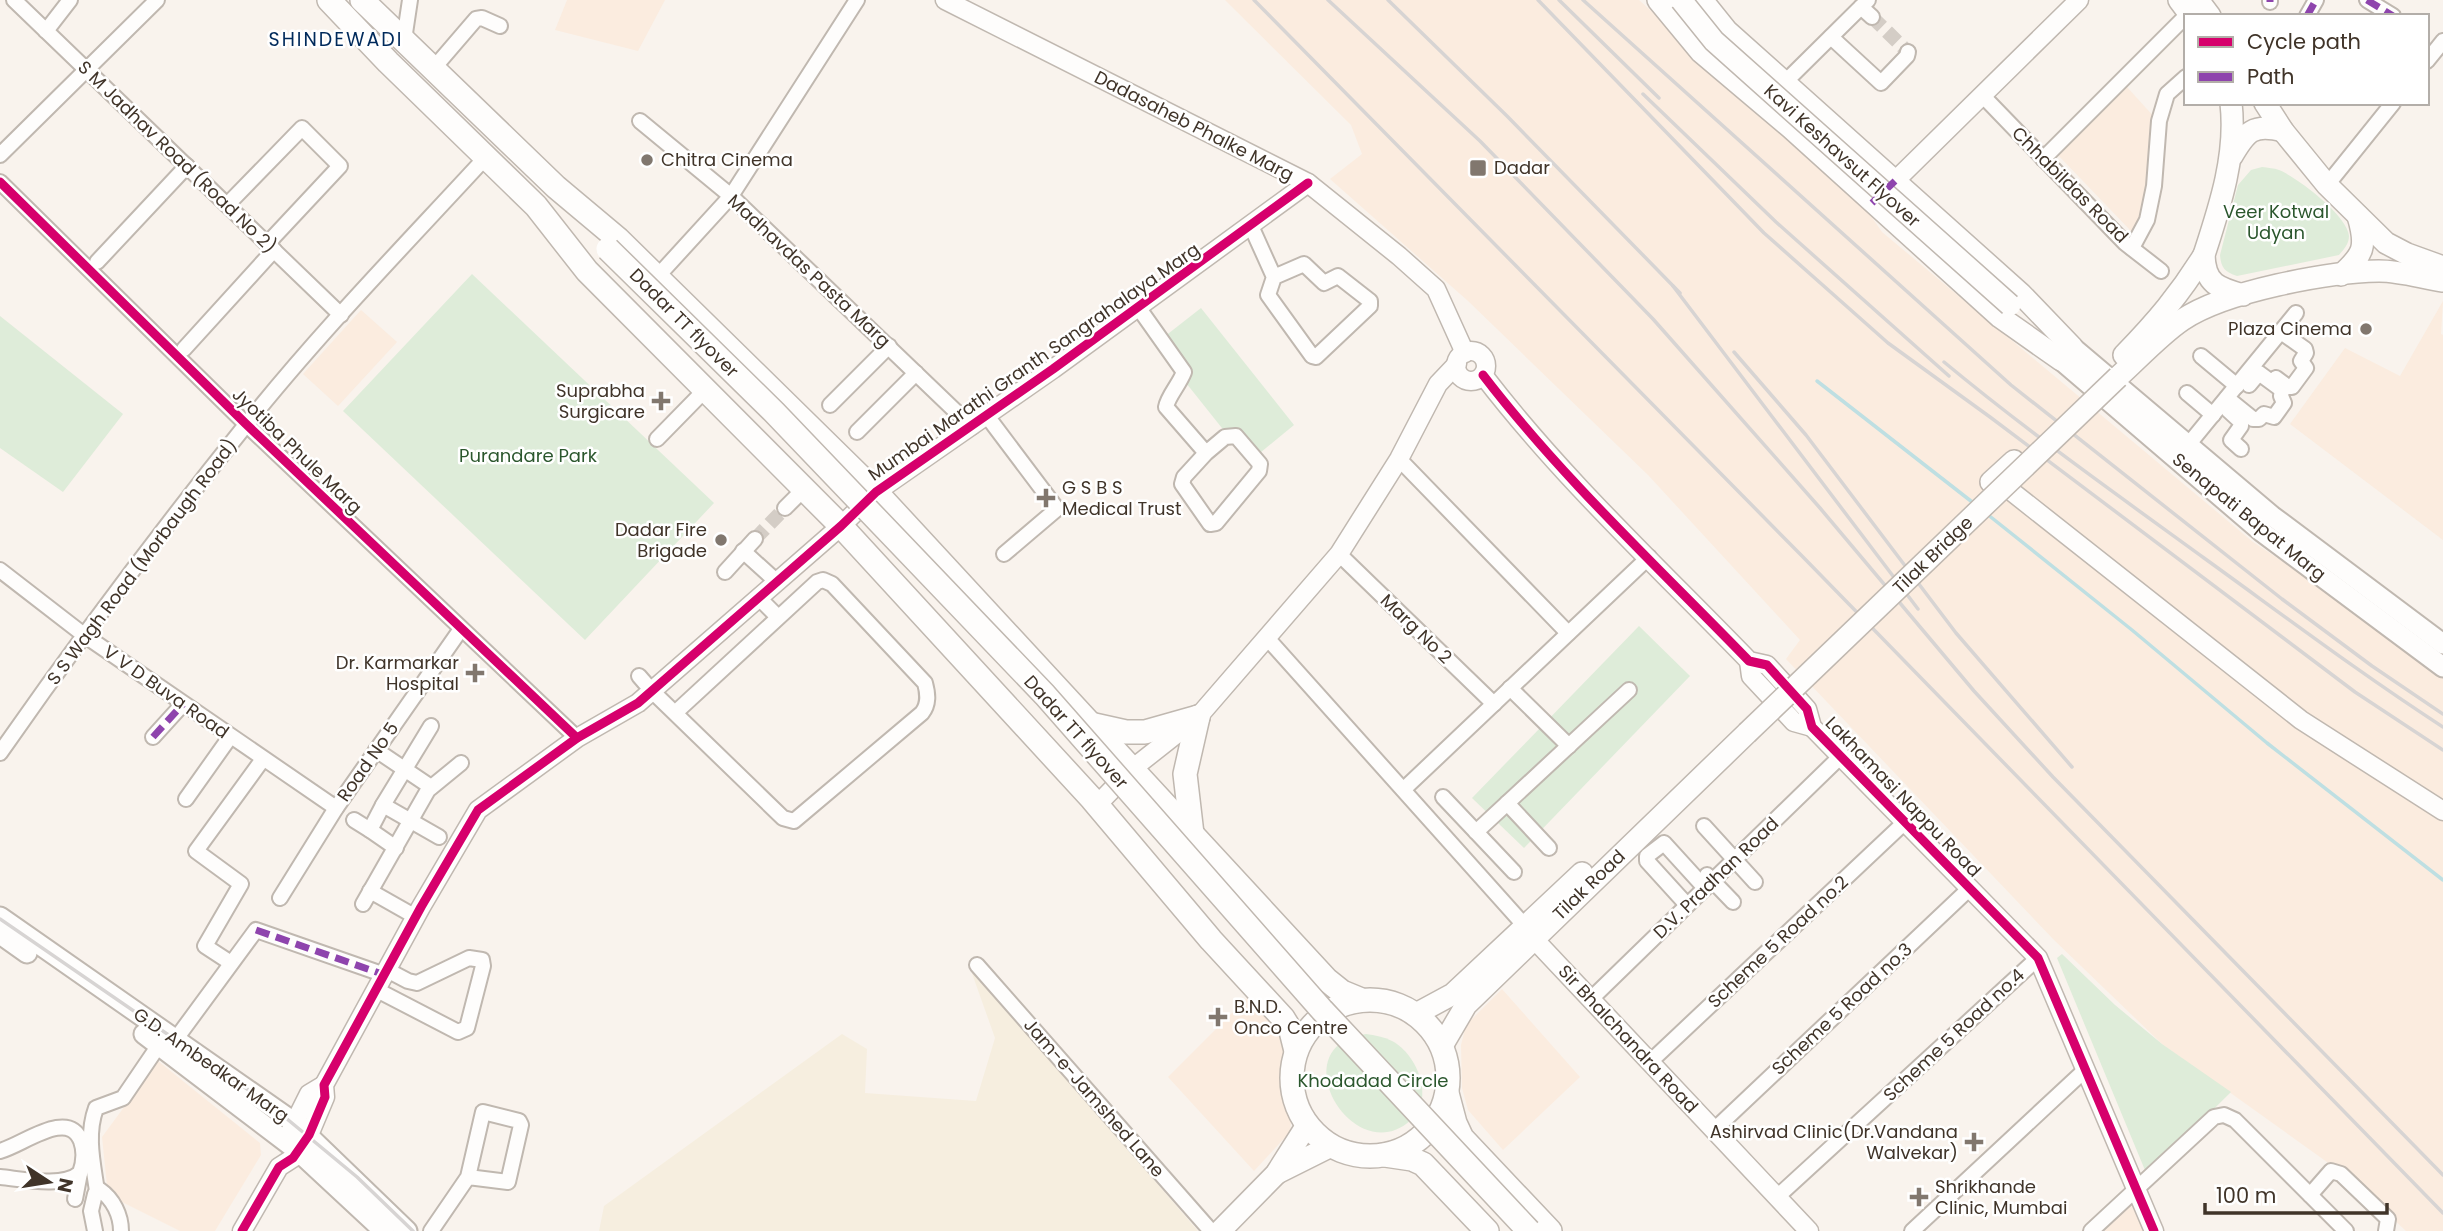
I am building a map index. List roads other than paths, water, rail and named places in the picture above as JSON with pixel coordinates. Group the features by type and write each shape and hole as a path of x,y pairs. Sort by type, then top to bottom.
{"highway":[{"path":"329,0 388,62 536,206 587,271 841,526 1097,805 1211,940 1283,1018 1291,1031 1296,1051"},
{"path":"362,0 556,187 657,276 876,492 1326,980 1342,992 1359,999"},
{"path":"556,187 603,254"},
{"path":"536,206 603,254"},
{"name":"Dadar TT flyover","path":"603,254 1034,706 1310,1021 1508,1231"},
{"name":"Dadar TT flyover","path":"603,254 774,412 1045,695 1322,1010 1529,1231"},
{"path":"993,692 1027,656"},
{"path":"1090,724 1126,732 1145,732 1198,717 1185,774 1192,834"},
{"path":"1211,940 1250,897"},
{"path":"1487,1231 1423,1164 1412,1159 1385,1155 1357,1156 1331,1146 1307,1125 1295,1102 1291,1077 1296,1051 1306,1032 1321,1017 1339,1005 1359,999 1379,999 1399,1004 1416,1014 1431,1028 1442,1046 1448,1069 1447,1093 1462,1138 1549,1231"},
{"path":"1385,1155 1407,1147 1426,1133 1439,1115 1447,1093"}],"main road":[{"path":"1658,0 1701,52 1791,128 2000,317 2066,354"},
{"name":"Kavi Keshavsut Flyover","path":"1681,0 1714,41 2066,354"},
{"path":"1702,0 1727,31 2021,293 2066,354"},
{"path":"2114,373 2185,287 2204,255 2231,158 2234,128 2231,105"},
{"path":"2266,105 2283,131 2327,185 2386,243 2443,267"},
{"path":"2231,158 2243,136 2257,128 2269,127 2283,131"},
{"path":"2341,275 2354,263 2363,249 2364,235 2357,214"},
{"path":"2204,255 2204,266 2209,280 2220,289 2243,295"},
{"path":"2114,373 2182,320 2215,304 2292,281 2389,272 2443,281"},
{"name":"Senapati Bapat Marg","path":"2066,354 2188,445 2272,516 2443,644"},
{"name":"Senapati Bapat Marg","path":"2066,354 2262,532 2443,667"},
{"name":"Tilak Bridge","path":"1743,728 2114,373"},
{"name":"Tilak Road","path":"1442,1046 1466,1005 1530,932 1743,728"},
{"name":"G.D. Ambedkar Marg","path":"5,929 297,1138 407,1231"},
{"name":"Tilak Road","path":"1416,1014 1453,993 1530,932"},
{"path":"1220,1231 1276,1174 1307,1125"},
{"name":"G.D. Ambedkar Marg","path":"297,1138 384,1231"},
{"path":"1276,1174 1331,1146"}],"street":[{"name":"S M Jadhav Road (Road No 2)","path":"14,0 341,315"},
{"path":"46,31 70,0"},
{"path":"0,155 157,0"},
{"path":"404,40 410,0"},
{"path":"657,276 731,197 857,0"},
{"name":"Dadasaheb Phalke Marg","path":"945,0 1308,183 1436,289 1461,358"},
{"path":"1895,181 2080,0"},
{"path":"2367,0 2390,14"},
{"path":"1762,105 1831,37 1867,8"},
{"path":"433,69 476,19 482,18 500,26"},
{"path":"2043,159 2184,18"},
{"path":"1831,37 1881,83 1908,52"},
{"path":"2132,248 2147,219 2154,186 2159,121 2167,94 2184,79"},
{"name":"Chhabildas Road","path":"1982,95 2132,248 2161,271"},
{"path":"2327,185 2391,105"},
{"name":"Madhavdas Pasta Marg","path":"640,121 731,197 972,427"},
{"path":"184,349 340,166 302,128 227,205"},
{"name":"S S Wagh Road (Morbaugh Road)","path":"1,751 84,635 246,424 341,315 486,157"},
{"path":"97,262 187,166"},
{"name":"Jyotiba Phule Marg","path":"0,182 246,424 577,738"},
{"name":"Mumbai Marathi Granth Sangrahalaya Marg","path":"297,1138 325,1097 324,1085 478,810 577,738 638,703 841,526 876,492 988,416 1308,183"},
{"path":"1251,226 1274,277"},
{"path":"1304,264 1308,265 1324,283 1338,276 1370,301 1370,306 1316,357 1312,356 1268,295 1267,291 1274,277 1304,264"},
{"path":"1138,307 1184,372 1166,407 1206,453"},
{"path":"2188,445 2224,406 2296,313"},
{"path":"2264,368 2290,388 2306,368 2301,361 2306,354 2305,349 2281,332"},
{"path":"830,405 888,346"},
{"path":"2201,356 2237,386"},
{"path":"1097,805 1132,769 1198,717 1339,554 1399,459 1438,384 1461,358"},
{"name":"Lakhamasi Nappu Road","path":"1461,358 1458,373 1465,380 1475,381 1483,375 1515,417 1570,478 1749,661 1767,665 1807,709 1812,727 2038,958 2154,1231"},
{"path":"857,432 916,373"},
{"path":"657,439 705,390"},
{"path":"2187,393 2224,406 2241,422 2231,440 2241,449"},
{"path":"988,416 1057,509 1004,554"},
{"path":"1236,436 1260,464 1259,471 1216,523 1210,524 1182,484 1184,477 1206,453 1225,437 1236,436"},
{"path":"1399,459 1569,633"},
{"path":"2002,481 2301,720 2443,811"},
{"path":"785,508 804,489"},
{"path":"725,572 755,539"},
{"path":"743,551 776,582"},
{"name":"Marg No 2","path":"1339,554 1494,704"},
{"path":"1404,789 1649,557"},
{"name":"V V D Buva Road","path":"0,570 84,635 336,808"},
{"path":"639,677 652,691 783,818 794,821 925,710 928,701 925,683 829,582 817,582 675,713"},
{"path":"758,597 778,617"},
{"name":"Road No 5","path":"280,898 336,808 461,629"},
{"name":"Sir Bhalchandra Road","path":"1267,638 1591,999 1809,1231"},
{"path":"1510,688 1569,746"},
{"path":"1476,832 1629,690"},
{"path":"153,737 183,704"},
{"path":"369,830 431,726"},
{"path":"186,799 230,737"},
{"path":"376,750 431,787"},
{"name":"D.V. Pradhan Road","path":"1591,999 1687,905 1737,862 1841,756"},
{"path":"231,963 205,946 241,884 196,851 263,759"},
{"path":"416,917 367,897 431,787 461,763"},
{"path":"1443,797 1514,873"},
{"path":"1507,803 1549,848"},
{"path":"383,805 439,837"},
{"path":"1443,833 1462,817"},
{"path":"354,820 396,848"},
{"name":"Scheme 5 Road no.2","path":"1650,1062 1905,821"},
{"path":"1704,826 1755,882"},
{"path":"1687,905 1647,861 1647,856 1664,843 1733,902"},
{"path":"1679,846 1712,885"},
{"name":"Scheme 5 Road no.3","path":"1714,1130 1969,888"},
{"path":"95,1231 91,1211 97,1191 90,1122 96,1108 123,1098 167,1046 256,930 383,978 417,983 469,958 480,958 483,963 465,1031 458,1032 399,1001 383,978"},
{"name":"Scheme 5 Road no.4","path":"1777,1197 2038,958"},
{"name":"Jam-e-Jamshed Lane","path":"977,965 1211,1231"},
{"path":"399,1001 408,981"},
{"path":"1912,1231 2085,1070"},
{"path":"431,1231 468,1177 483,1112 519,1121 521,1125 508,1182 468,1177"},
{"path":"2091,1231 2214,1117 2224,1115 2235,1120 2346,1231"},
{"path":"0,1151 56,1126 67,1127 78,1133 83,1149 73,1198"},
{"path":"242,1231 279,1167 293,1158 297,1138"},
{"path":"2310,1195 2331,1171 2341,1174 2388,1219 2386,1231"},
{"path":"0,1177 61,1182 77,1176"},
{"path":"97,1191 103,1192 114,1204 121,1231"}],"waterway":[{"path":"1817,381 1976,505"},
{"path":"1987,514 2267,743 2443,880"}],"tunnel":[{"path":"1872,17 1908,52"},
{"path":"755,539 785,508"}],"railway":[{"path":"1254,0 1803,557 2443,1213"},
{"path":"1328,0 1480,141 1653,319 1820,508 1974,691 2053,777 2443,1175"},
{"path":"1388,0 1507,116 1680,293"},
{"path":"1538,0 1764,233 1888,343 2355,692 2443,750"},
{"path":"1559,0 1659,98"},
{"path":"1583,0 2011,385 2282,599 2372,666 2443,714"},
{"path":"1643,94 1776,222 1949,376"},
{"path":"1673,286 1918,609"},
{"path":"1734,352 1806,435 1956,633 2072,767"},
{"path":"1944,362 2105,486 2352,665 2443,727"},
{"path":"0,919 269,1104 357,1177 413,1231"}],"place":[{"name":"Chitra Cinema","path":"647,160"},
{"name":"Dadar","path":"1478,168"},
{"name":"Plaza Cinema","path":"2366,329"},
{"name":"Suprabha Surgicare","path":"661,401"},
{"name":"G S B S Medical Trust","path":"1046,498"},
{"name":"Dadar Fire Brigade","path":"721,540"},
{"name":"Dr. Karmarkar Hospital","path":"475,673"},
{"name":"B.N.D. Onco Centre","path":"1218,1017"},
{"name":"Ashirvad Clinic(Dr.Vandana Walvekar)","path":"1974,1142"},
{"name":"Shrikhande Clinic, Mumbai","path":"1919,1197"}],"district":[{"name":"SHINDEWADI","path":"336,39"}],"park label":[{"name":"Veer Kotwal Udyan","path":"2276,222"},
{"name":"Purandare Park","path":"528,456"},
{"name":"Khodadad Circle","path":"1373,1081"}]}
